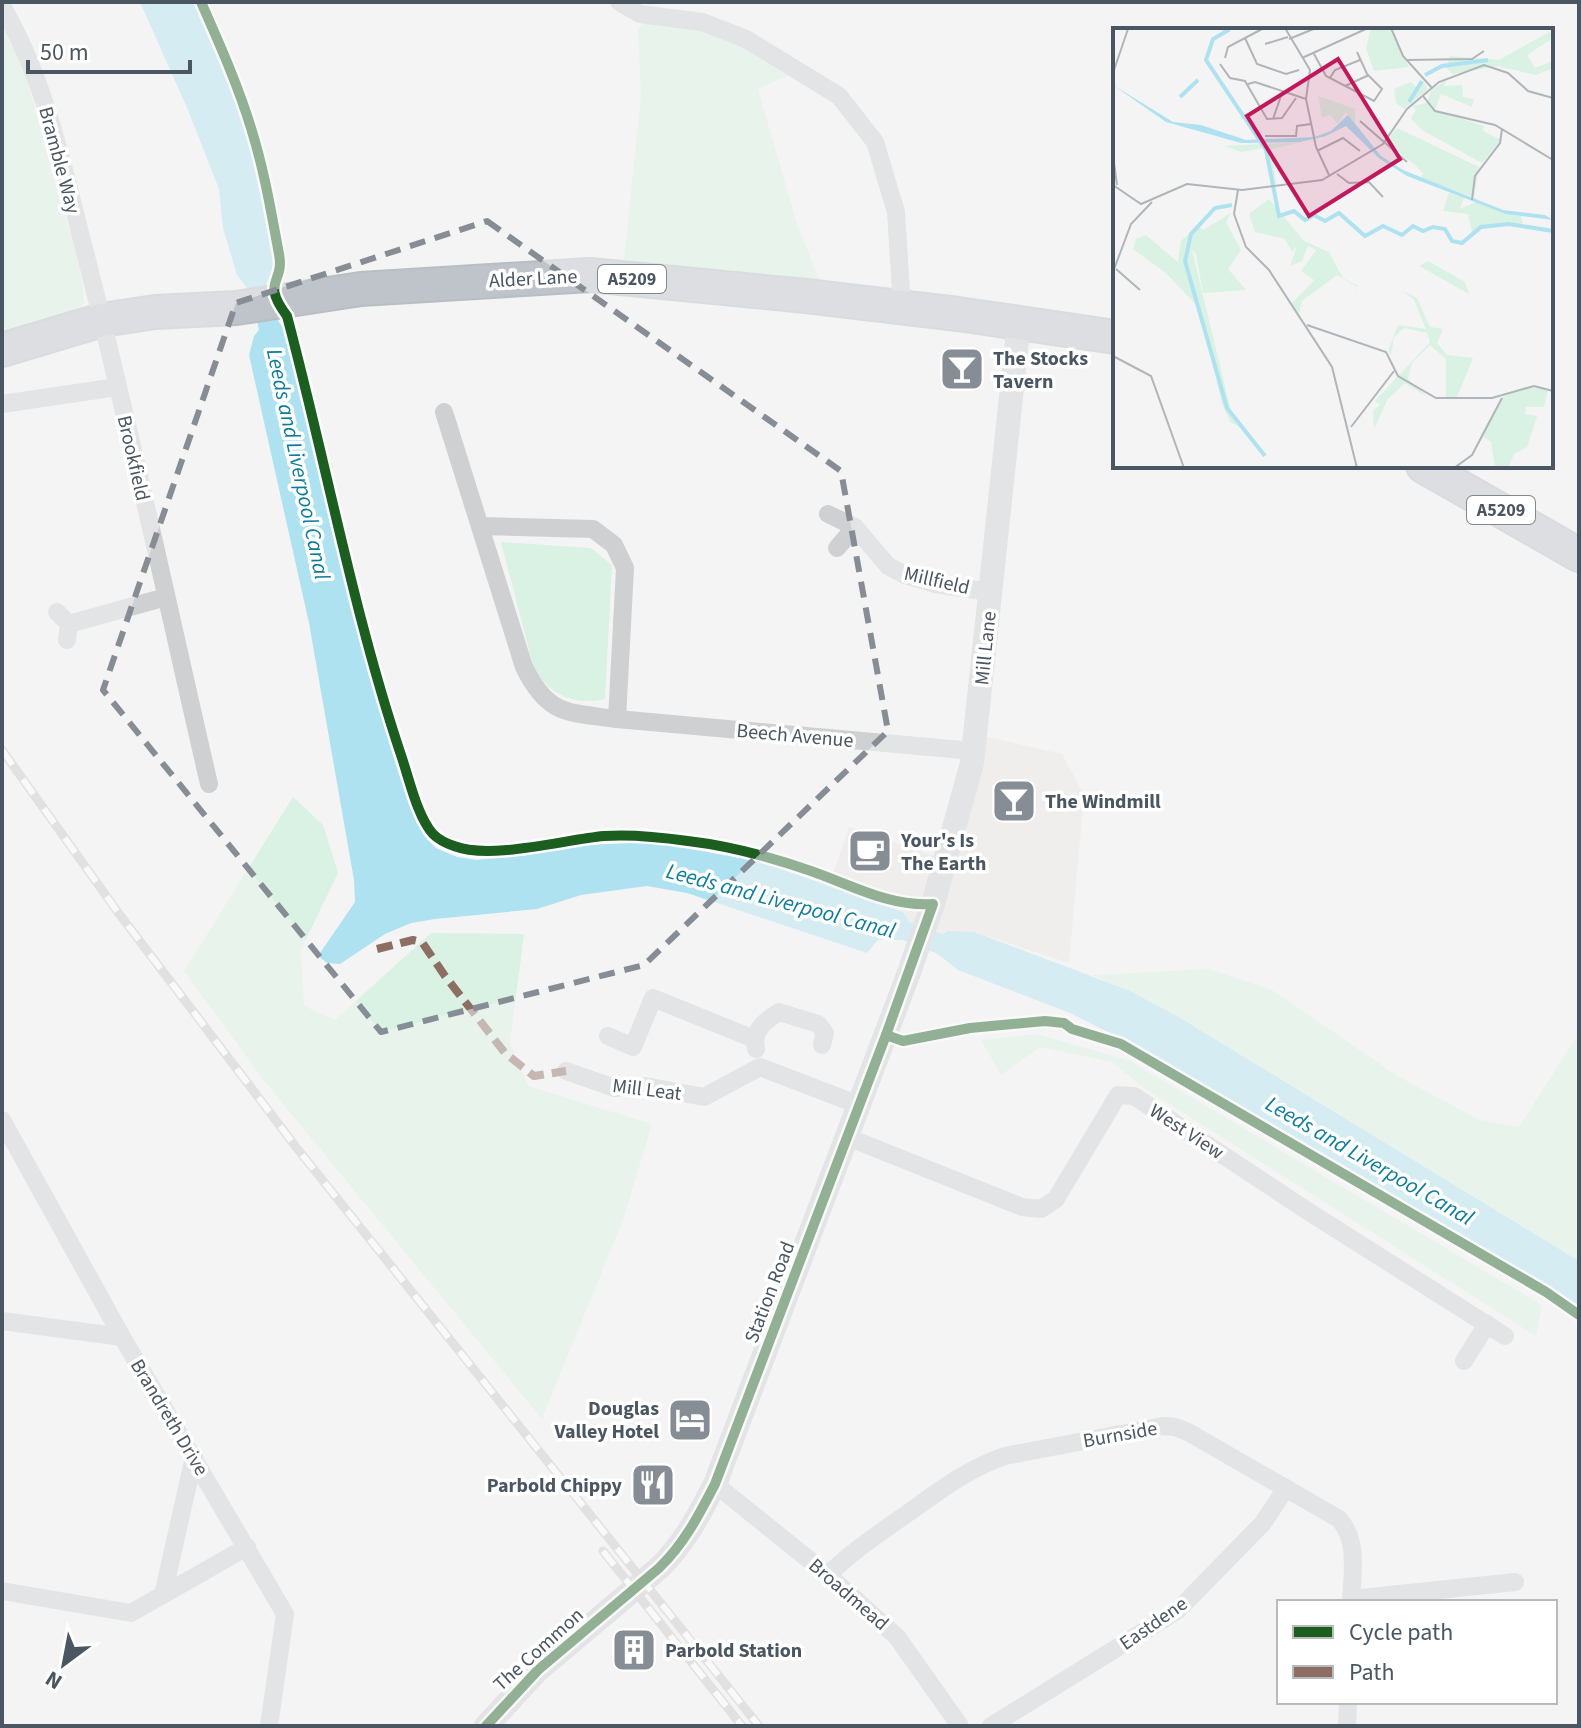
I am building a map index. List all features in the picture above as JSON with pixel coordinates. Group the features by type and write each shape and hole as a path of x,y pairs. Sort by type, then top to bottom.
{"highway":[{"name":"Alder Lane","path":"2,350 102,320 155,312 236,308 361,289 590,275 902,307 1113,337"},
{"name":"A5209","path":"1427,468 1579,555"}],"street":[{"path":"619,2 640,14 702,22 746,39 839,96 875,142 896,212 902,307"},
{"name":"Bramble Way","path":"2,6 38,81 102,320"},
{"name":"Brookfield","path":"102,320 209,784"},
{"name":"Mill Lane","path":"911,967 933,904 974,751 1019,322"},
{"path":"2,404 117,387"},
{"name":"Beech Avenue","path":"444,412 524,667 536,691 555,707 576,714 617,719 974,751"},
{"name":"Millfield","path":"828,514 855,527 888,566 905,575 935,584 990,592"},
{"path":"481,526 593,529 614,545 625,568 617,719"},
{"path":"837,548 855,527"},
{"path":"64,626 166,597"},
{"name":"Station Road","path":"618,1602 673,1554 693,1526 715,1484 911,967"},
{"path":"608,1036 633,1047 653,998 754,1039"},
{"path":"822,1045 825,1033 818,1024 779,1012 763,1023 754,1039 760,1067 859,1105"},
{"name":"Mill Leat","path":"566,1071 615,1088 645,1086 704,1097 760,1067"},
{"name":"West View","path":"847,1137 1022,1207 1041,1209 1056,1199 1118,1095 1134,1096 1505,1336"},
{"name":"Brandreth Drive","path":"2,1120 122,1337 285,1614 269,1726"},
{"path":"2,1321 122,1337"},
{"path":"1464,1361 1487,1324"},
{"name":"Burnside","path":"828,1575 849,1554 956,1479 989,1461 1150,1428 1175,1427 1327,1511 1349,1530 1353,1566 1351,1600"},
{"path":"163,1595 194,1457"},
{"name":"Broadmead","path":"715,1484 828,1575 897,1637 960,1726"},
{"name":"Eastdene","path":"991,1726 1178,1610 1263,1523 1286,1488"},
{"path":"2,1591 131,1613 247,1547"},
{"path":"1351,1600 1515,1582"},
{"name":"The Common","path":"486,1726 525,1682 618,1602"},
{"path":"1347,1726 1348,1704"}],"highlighted area":[{"path":"487,221 841,471 888,731 644,965 381,1032 103,690 236,303"}],"shaded area":[{"path":"984,736 1062,754 1084,795 1069,963 974,932 943,934 908,922 903,912 883,898 831,879 849,827 953,862"}],"green space":[{"path":"646,22 681,24 747,48 791,74 758,89 797,224 822,286 624,260 641,95 638,28"},
{"path":"2,24 20,61 33,102 77,258 84,304 74,316 2,340"},
{"path":"501,542 591,548 612,565 605,699 584,701 564,696 548,686 534,669"},
{"path":"293,797 323,825 338,873 301,950 304,1006 335,1020 431,933 524,934 510,1042 528,1086 652,1124 623,1220 542,1419 265,1082 184,971"},
{"path":"1208,969 1272,990 1399,1077 1480,1120 1519,1127 1579,1033 1579,1261 1177,1016 1092,975"},
{"path":"1037,1034 1130,1061 1542,1305 1536,1336 1144,1088 1112,1062 1040,1047 1001,1075 981,1040"}],"water":[{"name":"Leeds and Liverpool Canal","path":"140,2 195,2 243,126 262,189 276,255 267,284 268,295 285,329 362,644 395,762 414,817 425,837 436,848 457,857 477,860 586,845 653,842 761,862 903,912 909,922 943,934 948,931 974,932 1128,990 1177,1016 1579,1261 1579,1306 1108,1032 1070,1013 958,970 938,954 903,940 878,940 867,953 687,893 647,886 581,895 537,909 411,923 385,934 340,964 327,963 318,956 355,902 354,880 309,623 249,355 254,336 259,330 251,293 237,275 223,228 219,189"}],"railway":[{"path":"2,750 117,911 296,1147 759,1726"},
{"path":"603,1551 742,1726"}],"marked path":[{"path":"377,949 413,940 422,942 505,1053 534,1076 566,1071"}],"cycle path":[{"path":"201,2 256,143 279,254 275,295 287,316 368,647 418,807 433,834 454,846 487,851 614,835 704,843 781,861 886,899 933,904 715,1484 703,1507 668,1559 538,1670 486,1726"},
{"path":"886,1035 903,1041 970,1028 1045,1021 1064,1023 1072,1029 1121,1044 1546,1292 1579,1315"}],"place":[{"name":"The Stocks Tavern","path":"962,369"},
{"name":"The Windmill","path":"1014,801"},
{"name":"Your's Is The Earth","path":"870,851"},
{"name":"Douglas Valley Hotel","path":"690,1420"},
{"name":"Parbold Chippy","path":"653,1485"},
{"name":"Parbold Station","path":"634,1650"}]}
